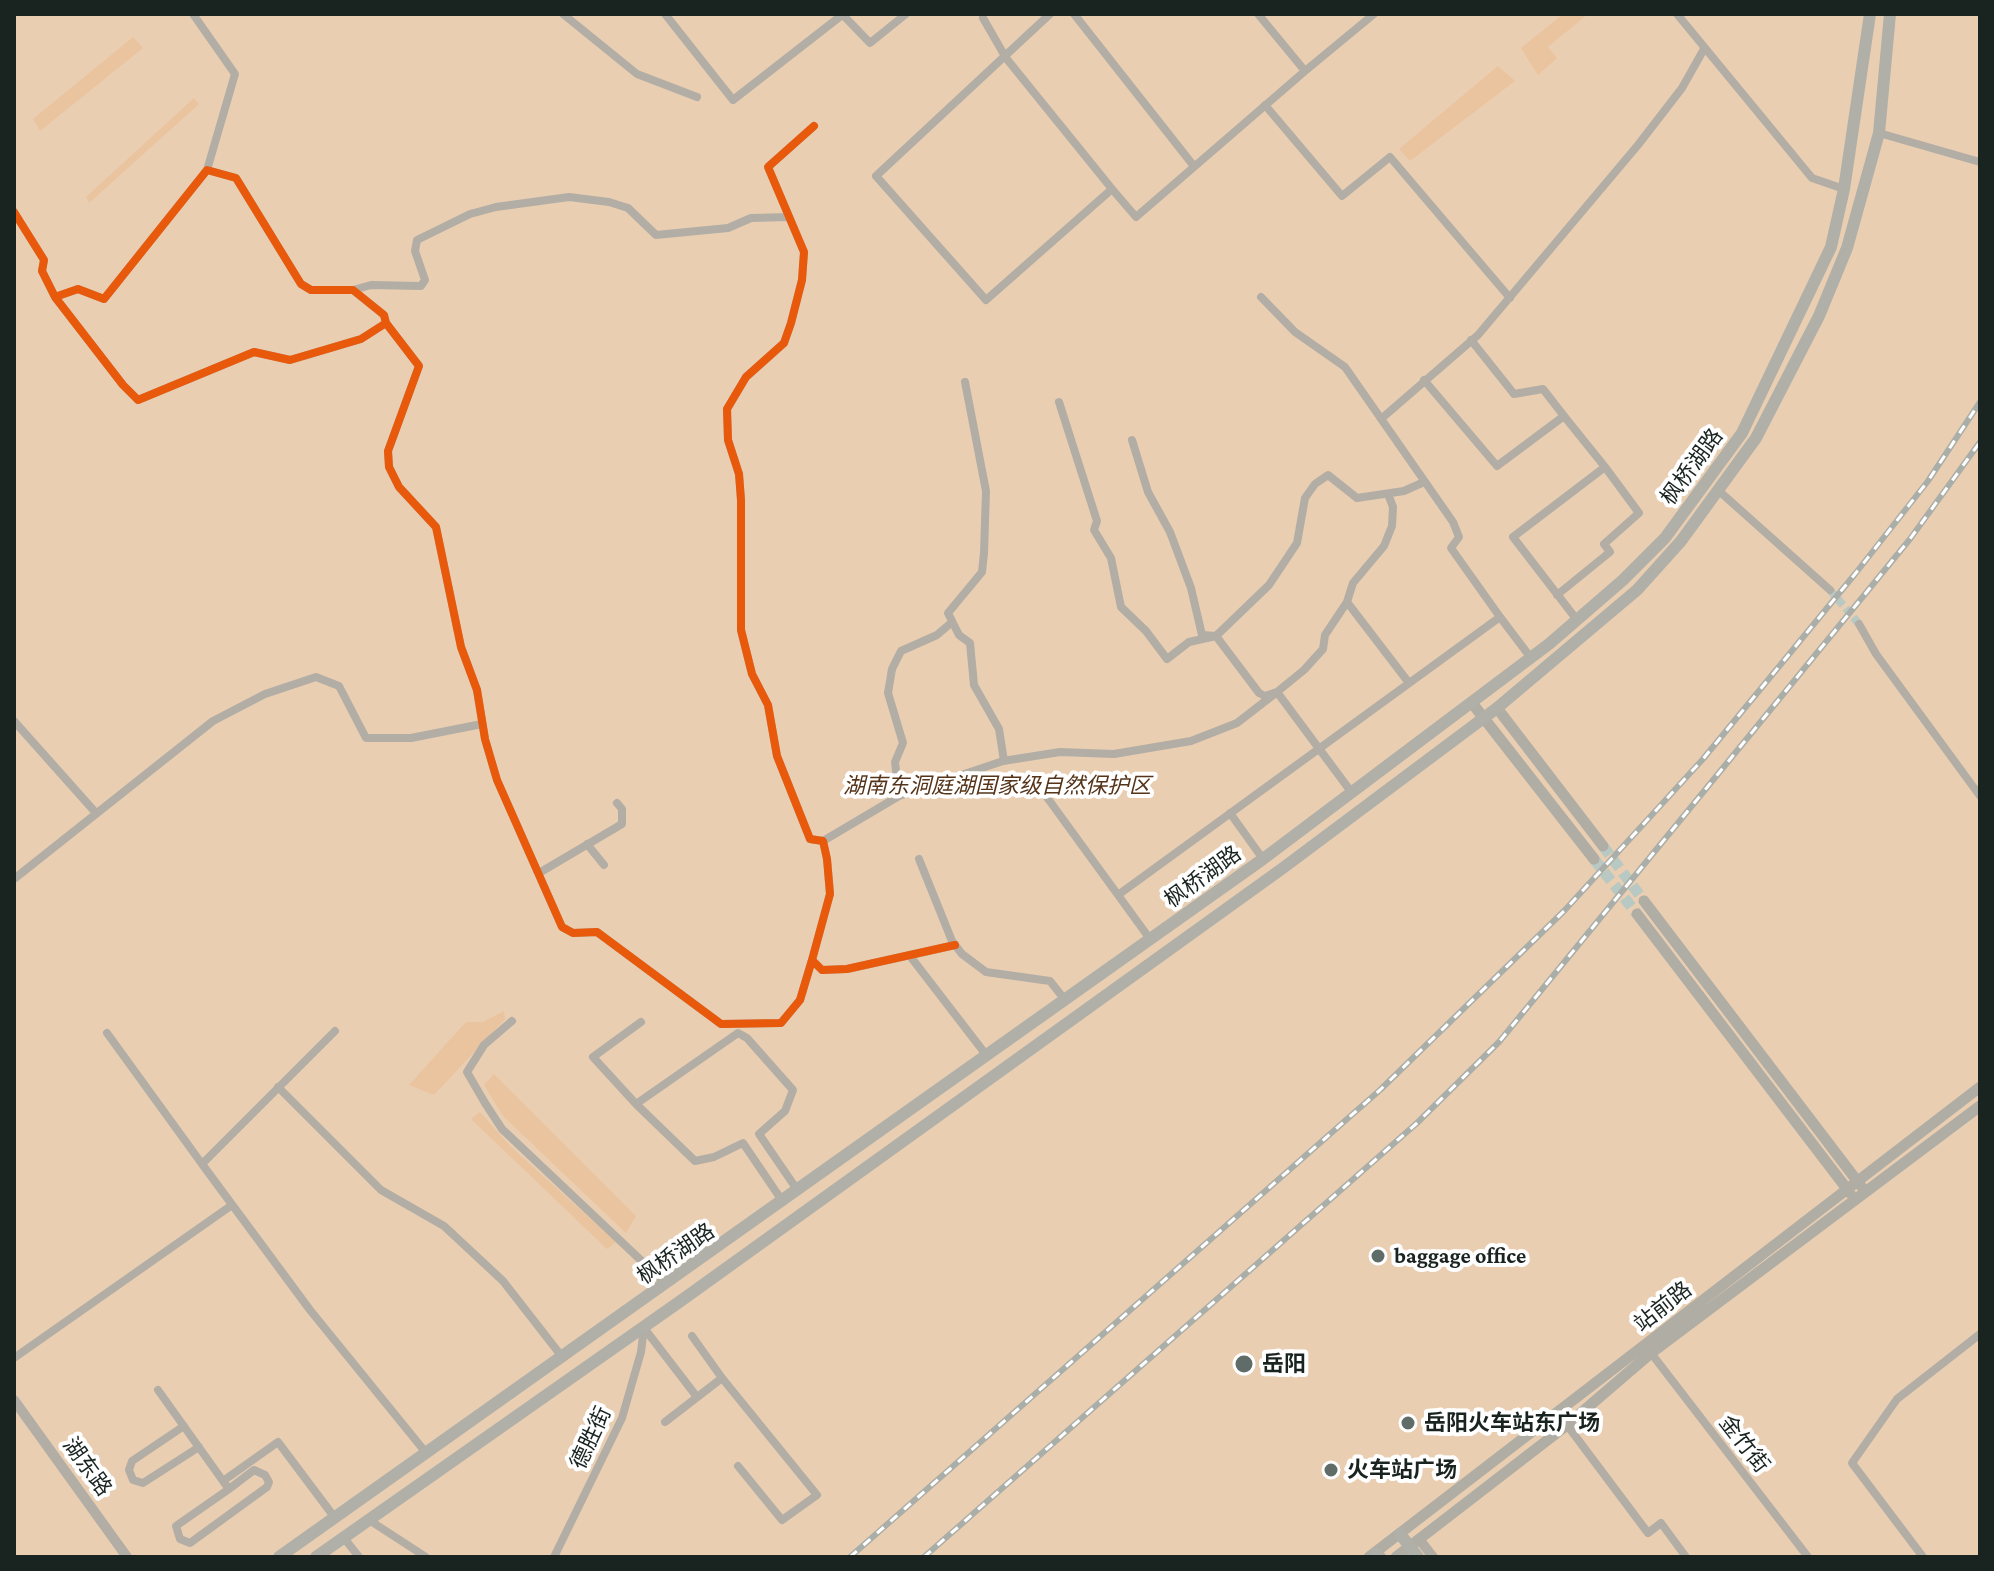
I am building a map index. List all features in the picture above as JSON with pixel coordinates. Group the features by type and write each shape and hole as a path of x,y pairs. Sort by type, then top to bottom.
{"main road":[{"name":"枫桥湖路","path":"279,1557 427,1455 1263,859 1531,658 1665,538 1742,433 1831,247 1844,189 1870,14"},
{"name":"枫桥湖路","path":"316,1557 644,1327 1283,868 1497,708 1637,590 1719,491 1756,438 1819,316 1847,248 1879,133 1890,14"},
{"path":"1472,703 1594,859"},
{"path":"1497,708 1603,846"},
{"path":"1644,901 1866,1193"},
{"path":"1637,914 1856,1201"},
{"name":"站前路","path":"1375,1556 1980,1087"},
{"name":"站前路","path":"1396,1557 1416,1548 1651,1353 1980,1106"},
{"path":"1400,1534 1416,1548"}],"street":[{"path":"55,297 78,289 104,299 207,170 235,74 193,14"},
{"path":"563,14 637,74 697,97"},
{"path":"665,14 733,100 842,14 870,43 906,14"},
{"path":"1050,14 876,176 986,300 1112,189"},
{"path":"1074,14 1193,165"},
{"path":"1258,14 1305,71"},
{"path":"983,18 1006,58 1136,217 1193,165 1374,14"},
{"path":"1677,14 1812,178 1844,189"},
{"path":"1381,419 1471,340 1510,298 1638,145 1682,88 1704,49"},
{"path":"1265,105 1342,196 1390,157 1510,298"},
{"path":"814,126 768,167 804,252 802,280 791,323 784,343 746,377 727,409 728,440 739,474 741,500 741,630 752,674 768,705 777,756 810,839 823,841 899,796 1004,761 1060,752 1114,754 1191,741 1237,723 1277,692 1323,649 1325,635 1347,602 1353,583 1384,546 1392,526 1393,507 1388,494"},
{"path":"1879,133 1980,162"},
{"path":"207,170 236,178 301,284 311,290 353,290 371,285 421,286 425,280 415,251 417,240 470,214 496,207 569,197 609,202 628,208 656,235 728,228 751,218 789,217"},
{"path":"14,212 44,260 42,271 55,297 138,400 254,352 290,360 361,339 386,323"},
{"path":"353,290 384,315 386,323 419,366 388,451 389,467 399,487 436,527 461,647 477,690 482,724 497,780 562,927 573,933 597,932 721,1024 781,1023 800,1000 830,894 823,841"},
{"path":"1261,297 1295,332 1345,367 1453,522 1459,537 1451,548 1531,658"},
{"path":"1471,340 1514,394 1543,389 1639,513 1604,544 1610,552 1557,595"},
{"path":"1424,380 1497,466 1564,416"},
{"path":"965,382 986,491 984,553 982,572 948,613 951,623 970,643 974,685 999,729 1004,761"},
{"path":"1059,402 1097,521 1094,530 1111,558 1121,607 1146,631 1167,659 1189,642 1216,636 1269,585 1297,543 1305,498 1315,484 1328,475 1357,498 1388,494 1424,482"},
{"path":"1132,440 1148,492 1170,532 1191,588 1202,635 1216,636 1259,693 1265,696 1277,692"},
{"path":"1577,620 1513,537 1605,467"},
{"path":"1719,491 1830,590"},
{"path":"1347,602 1409,683"},
{"path":"1118,895 1500,617"},
{"path":"899,796 895,762 903,743 888,693 892,669 901,651 937,635 951,623"},
{"path":"1859,624 1876,654 1980,796"},
{"path":"14,879 213,721 265,694 316,677 339,686 366,738 411,738 482,724"},
{"path":"1277,692 1352,793"},
{"path":"14,721 96,813"},
{"path":"1026,784 1038,785 1150,939"},
{"path":"539,873 622,824 622,809 617,803"},
{"path":"1230,813 1263,859"},
{"path":"587,844 604,865"},
{"path":"919,859 955,945 986,972 1050,981 1065,1000"},
{"path":"812,960 822,970 910,956 955,945"},
{"path":"910,956 987,1056"},
{"path":"512,1021 484,1045 467,1072 485,1103 502,1129 667,1284"},
{"path":"636,1104 738,1033 747,1038 793,1090 785,1111 759,1134 714,1157 695,1161 636,1104 593,1057 641,1022"},
{"path":"202,1164 335,1031"},
{"path":"107,1033 310,1310 427,1455"},
{"path":"278,1087 381,1190 444,1226 503,1281 563,1358"},
{"path":"759,1134 798,1191"},
{"path":"740,1145 743,1143 783,1202"},
{"path":"14,1358 232,1205"},
{"path":"644,1327 697,1397"},
{"name":"德胜街","path":"554,1557 622,1418 641,1352 644,1327"},
{"path":"1923,1557 1852,1463 1897,1399 1980,1334"},
{"path":"692,1336 817,1495 782,1520 738,1466"},
{"name":"金竹街","path":"1651,1353 1808,1557"},
{"path":"665,1422 722,1378"},
{"path":"158,1390 229,1489"},
{"name":"湖东路","path":"14,1400 127,1557"},
{"path":"1567,1425 1648,1533 1661,1523 1686,1557"},
{"path":"184,1426 132,1461 129,1470 133,1480 143,1483 199,1447"},
{"path":"223,1481 278,1442 335,1518"},
{"path":"254,1470 269,1482 267,1487 190,1543 180,1539 176,1526 229,1489 254,1470"},
{"path":"369,1520 426,1557"},
{"path":"344,1538 359,1557"},
{"path":"1416,1548 1433,1557"}],"green space":[{"name":"湖南东洞庭湖国家级自然保护区","path":"14,14 1980,14 1980,1557 14,1557"}],"shaded area":[{"path":"1563,14 1588,14 1548,47 1557,58 1538,75 1521,48"},
{"path":"133,37 143,48 40,131 33,119"},
{"path":"1498,66 1515,81 1410,161 1399,149"},
{"path":"194,98 199,104 89,203 86,197"},
{"path":"504,1011 505,1019 434,1095 409,1085 466,1022 483,1022"},
{"path":"494,1074 636,1216 626,1233 503,1116 484,1085"},
{"path":"480,1112 511,1147 616,1242 607,1249 471,1119"}],"tunnel":[{"path":"1830,590 1859,624"},
{"path":"1603,846 1644,901"},
{"path":"1594,859 1637,914"}],"railway":[{"path":"850,1557 1380,1090 1564,911 1703,759 1855,574 1928,481 1980,402"},
{"path":"924,1557 1417,1123 1499,1042 1910,539 1980,442"}],"cycle path":[{"path":"814,126 768,167 804,252 802,280 791,323 784,343 746,377 727,409 728,440 739,474 741,500 741,630 752,674 768,705 777,756 810,839 823,841 827,859 830,894 812,960 822,970 847,969 955,945"},
{"path":"14,212 44,260 42,271 55,297 138,400 254,352 290,360 361,339 386,323 384,315 353,290 311,290 301,284 236,178 207,170 104,299 78,289 55,297"},
{"path":"386,323 419,366 388,451 389,467 399,487 436,527 461,647 477,690 485,739 497,780 562,927 573,933 597,932 721,1024 781,1023 800,1000 812,960"}],"place":[{"name":"baggage office","path":"1378,1256"},
{"name":"岳阳","path":"1244,1364"},
{"name":"岳阳火车站东广场","path":"1408,1423"},
{"name":"火车站广场","path":"1331,1470"}]}
